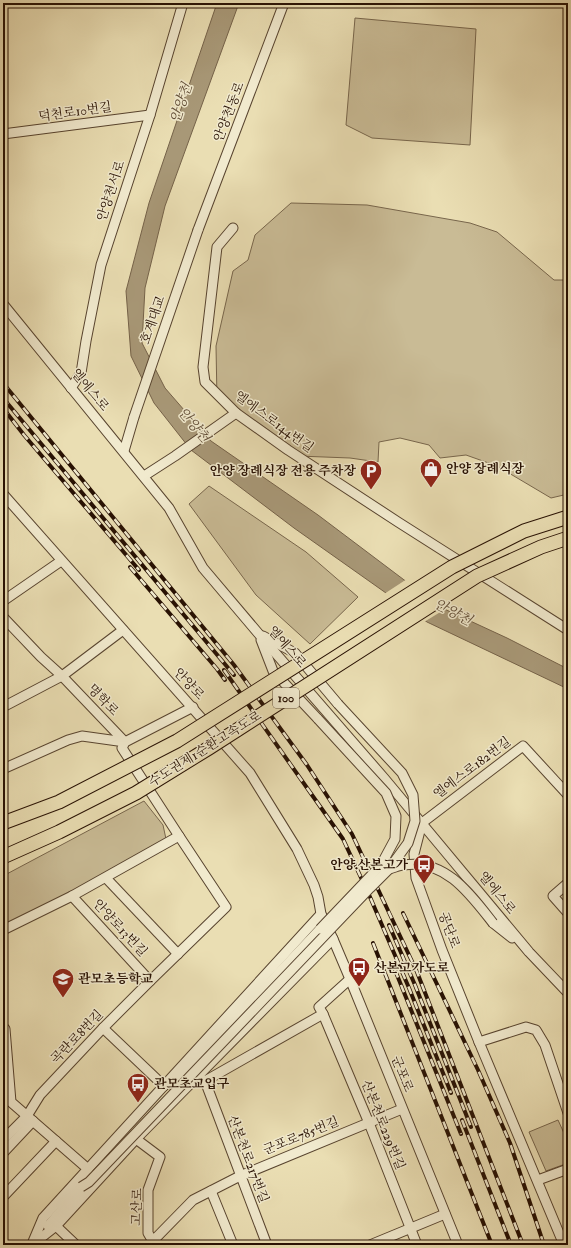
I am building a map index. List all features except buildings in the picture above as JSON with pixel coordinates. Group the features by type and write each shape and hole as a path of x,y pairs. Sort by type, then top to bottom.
{"highway":[{"name":"수도권제1순환고속도로","path":"3,823 59,802 177,740 452,566 524,531 568,516"},
{"name":"수도권제1순환고속도로","path":"3,857 59,832 136,793 209,748 477,576 540,547 568,538"}],"street":[{"name":"안양천서로","path":"71,388 81,373 101,265 150,115 182,3"},
{"name":"안양천동로","path":"198,230 284,3"},
{"name":"덕천로10번길","path":"3,134 150,115"},
{"name":"엘에스로144번길","path":"233,228 217,247 203,367 205,382 232,416 288,450 568,630"},
{"name":"호계대교","path":"124,451 134,417 198,230"},
{"name":"엘에스로","path":"3,304 169,508 203,568 258,634 384,778 529,952 568,993"},
{"path":"144,476 232,416"},
{"name":"안양로","path":"3,494 250,773 297,849 314,886 321,914"},
{"path":"3,600 61,561"},
{"name":"명학로","path":"3,617 125,742"},
{"path":"3,707 62,676 123,630"},
{"path":"81,1187 89,1182 389,869 408,843 415,821 413,796 402,773 338,704 295,653 258,634"},
{"path":"32,1245 81,1187 85,1179 381,865 395,839 396,816 386,794 273,671 258,634"},
{"path":"3,769 68,740 82,736 125,742 193,707"},
{"path":"125,742 122,748 226,907 150,981"},
{"name":"엘에스로182번길","path":"422,823 523,746 568,796"},
{"name":"공단로","path":"422,823 414,854 416,878 442,950 479,1042 564,1245"},
{"name":"안양로13번길","path":"150,981 72,896 179,836"},
{"path":"389,869 414,864 439,870 456,880 493,922 529,952"},
{"path":"106,878 178,954"},
{"path":"568,883 553,896 568,913"},
{"path":"3,930 72,896"},
{"path":"32,1245 43,1218 321,914"},
{"name":"군포로","path":"321,914 350,979 458,1245"},
{"path":"32,1245 56,1226 136,1139 201,1079 333,938"},
{"path":"201,1079 323,1014 319,1006 350,979"},
{"name":"곡란로8번길","path":"3,1140 30,1118 40,1095 150,981"},
{"name":"산본천로229번길","path":"323,1014 369,1123 417,1245"},
{"path":"3,1027 5,1029 11,1102 88,1169"},
{"path":"479,1042 526,1027 536,1030 545,1045 568,1113"},
{"path":"103,1028 164,1086"},
{"name":"산본천로217번길","path":"201,1079 267,1245"},
{"name":"군포로785번길","path":"153,1244 193,1200 240,1176 402,1108"},
{"path":"3,1153 30,1118"},
{"name":"고산로","path":"136,1139 160,1157 148,1190 148,1233 153,1244"},
{"path":"3,1197 56,1141"},
{"path":"538,1180 568,1169"},
{"path":"211,1191 233,1245"},
{"path":"370,1245 445,1214"},
{"path":"56,1226 76,1245"}],"shaded area":[{"path":"355,18 476,29 470,145 372,138 346,125"},
{"path":"291,203 367,205 470,223 497,232 554,280 568,280 568,494 551,498 497,466 466,455 440,458 429,445 400,438 379,442 378,462 350,458 298,456 217,400 216,346 233,271 248,260 255,235"},
{"path":"209,486 306,552 358,597 310,644 256,595 189,504"},
{"path":"144,801 163,825 166,839 67,895 3,926 3,876"},
{"path":"558,1120 568,1142 568,1163 546,1171 529,1132"}],"water":[{"name":"안양천","path":"217,3 239,3 165,206 145,288 142,343 165,388 211,441 318,515 440,607 507,638 568,669 568,689 427,622 294,528 191,450 154,403 131,356 126,291 149,203"}],"pier":[{"path":"407,579 447,608 424,622 384,594"}],"railway":[{"path":"3,383 234,665 307,765 352,834 417,972 523,1245"},
{"path":"3,398 234,675"},
{"path":"3,408 24,435 139,570"},
{"path":"130,567 225,680"},
{"path":"224,670 343,839 409,988 451,1093"},
{"path":"403,913 478,1070 510,1143 544,1245"},
{"path":"389,925 415,985 471,1127"},
{"path":"373,943 492,1245"},
{"path":"395,970 461,1134"},
{"path":"462,1120 511,1245"}],"place":[{"name":"안양 장례식장","path":"431,488"},
{"name":"안양 장례식장 전용 주차장","path":"371,490"},
{"name":"안양.산본고가","path":"424,884"},
{"name":"산본고가도로","path":"359,988"},
{"name":"관모초등학교","path":"63,998"},
{"name":"관모초교입구","path":"138,1104"}]}
